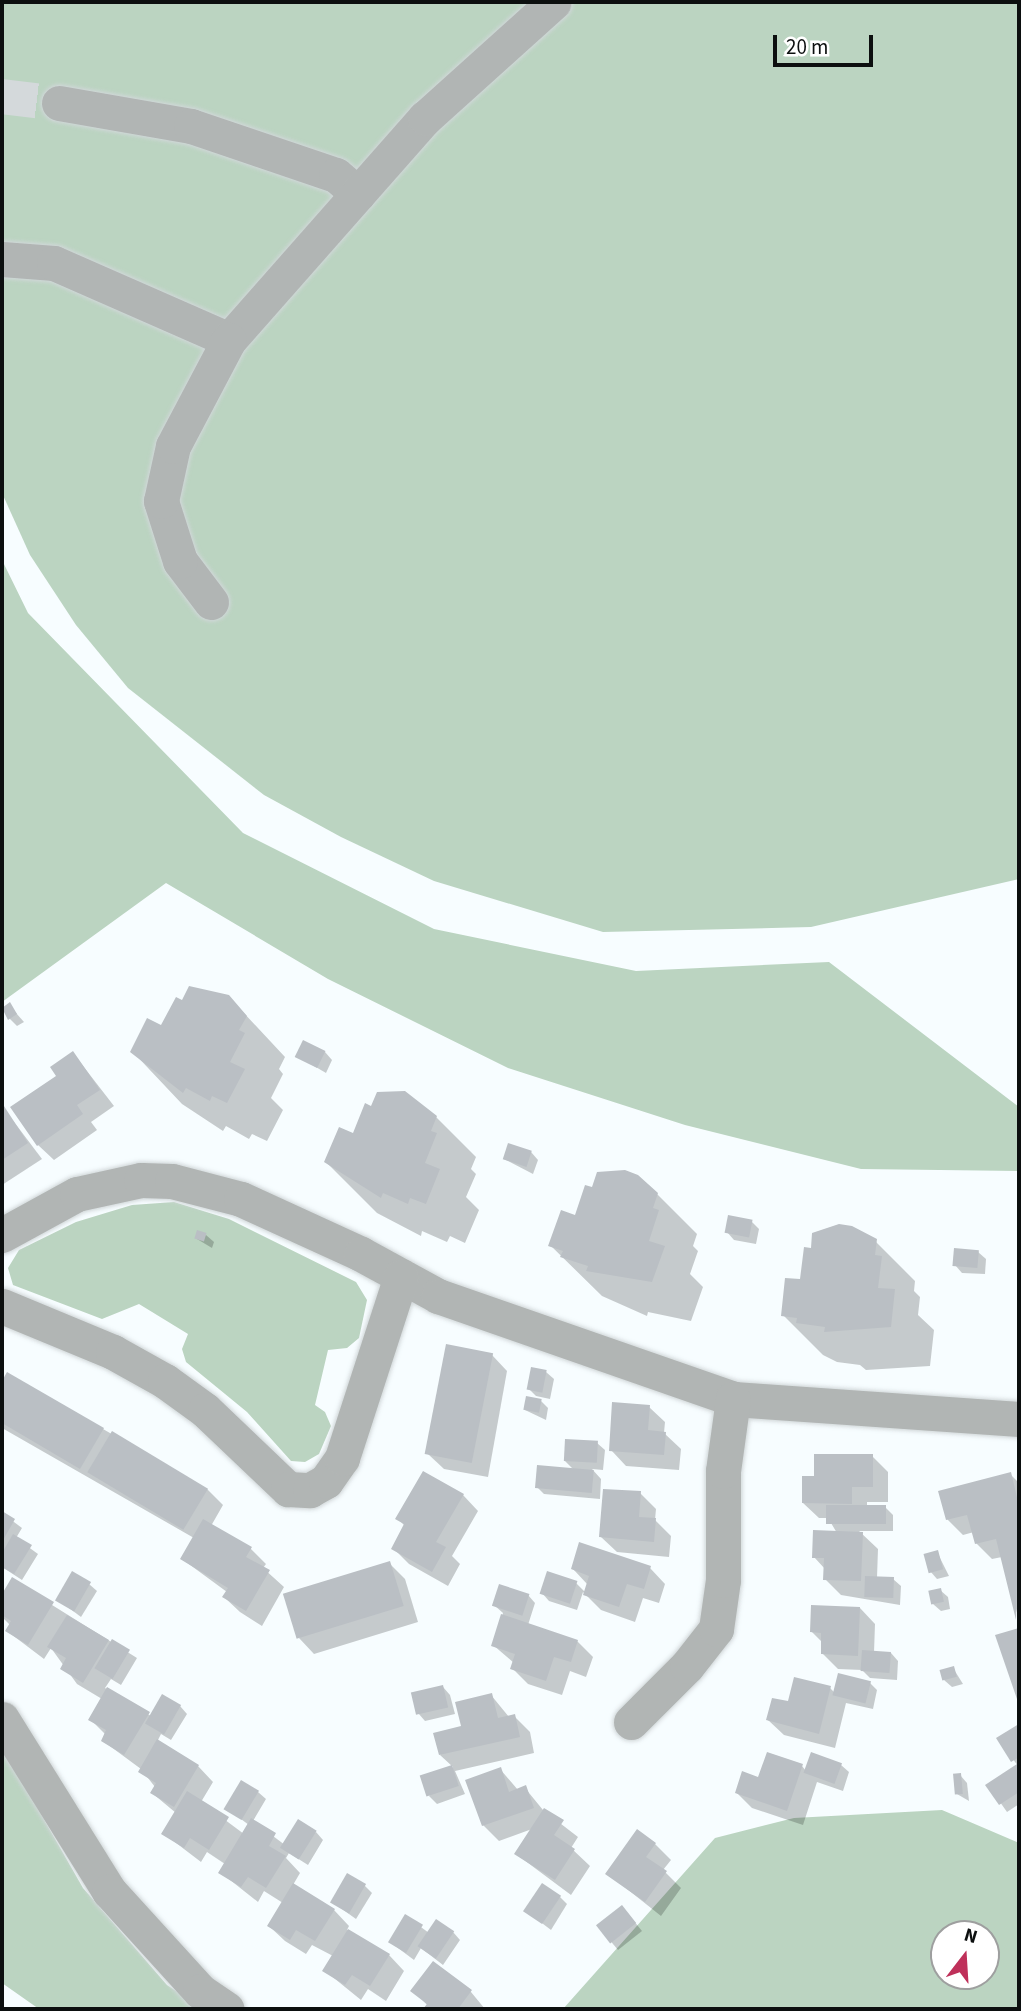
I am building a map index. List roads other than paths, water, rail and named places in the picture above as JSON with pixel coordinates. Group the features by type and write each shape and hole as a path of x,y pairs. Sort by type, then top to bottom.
{"street":[{"path":"211,602 180,561 161,500 173,446 229,340 425,118 554,2"},
{"path":"59,103 191,126 336,175 358,194"},
{"path":"2,259 54,263 229,340"},
{"path":"2,1235 78,1194 141,1180 173,1181 241,1199 448,1300 733,1399 1019,1419"},
{"path":"2,1306 113,1352 165,1381 205,1410 288,1489 310,1490 326,1481 342,1458 401,1276"},
{"path":"631,1723 687,1666 716,1629 723,1580 723,1471 733,1399"},
{"path":"2,1719 109,1891 200,1991 227,2009"}],"tunnel":[{"path":"2,96 59,103"}]}
